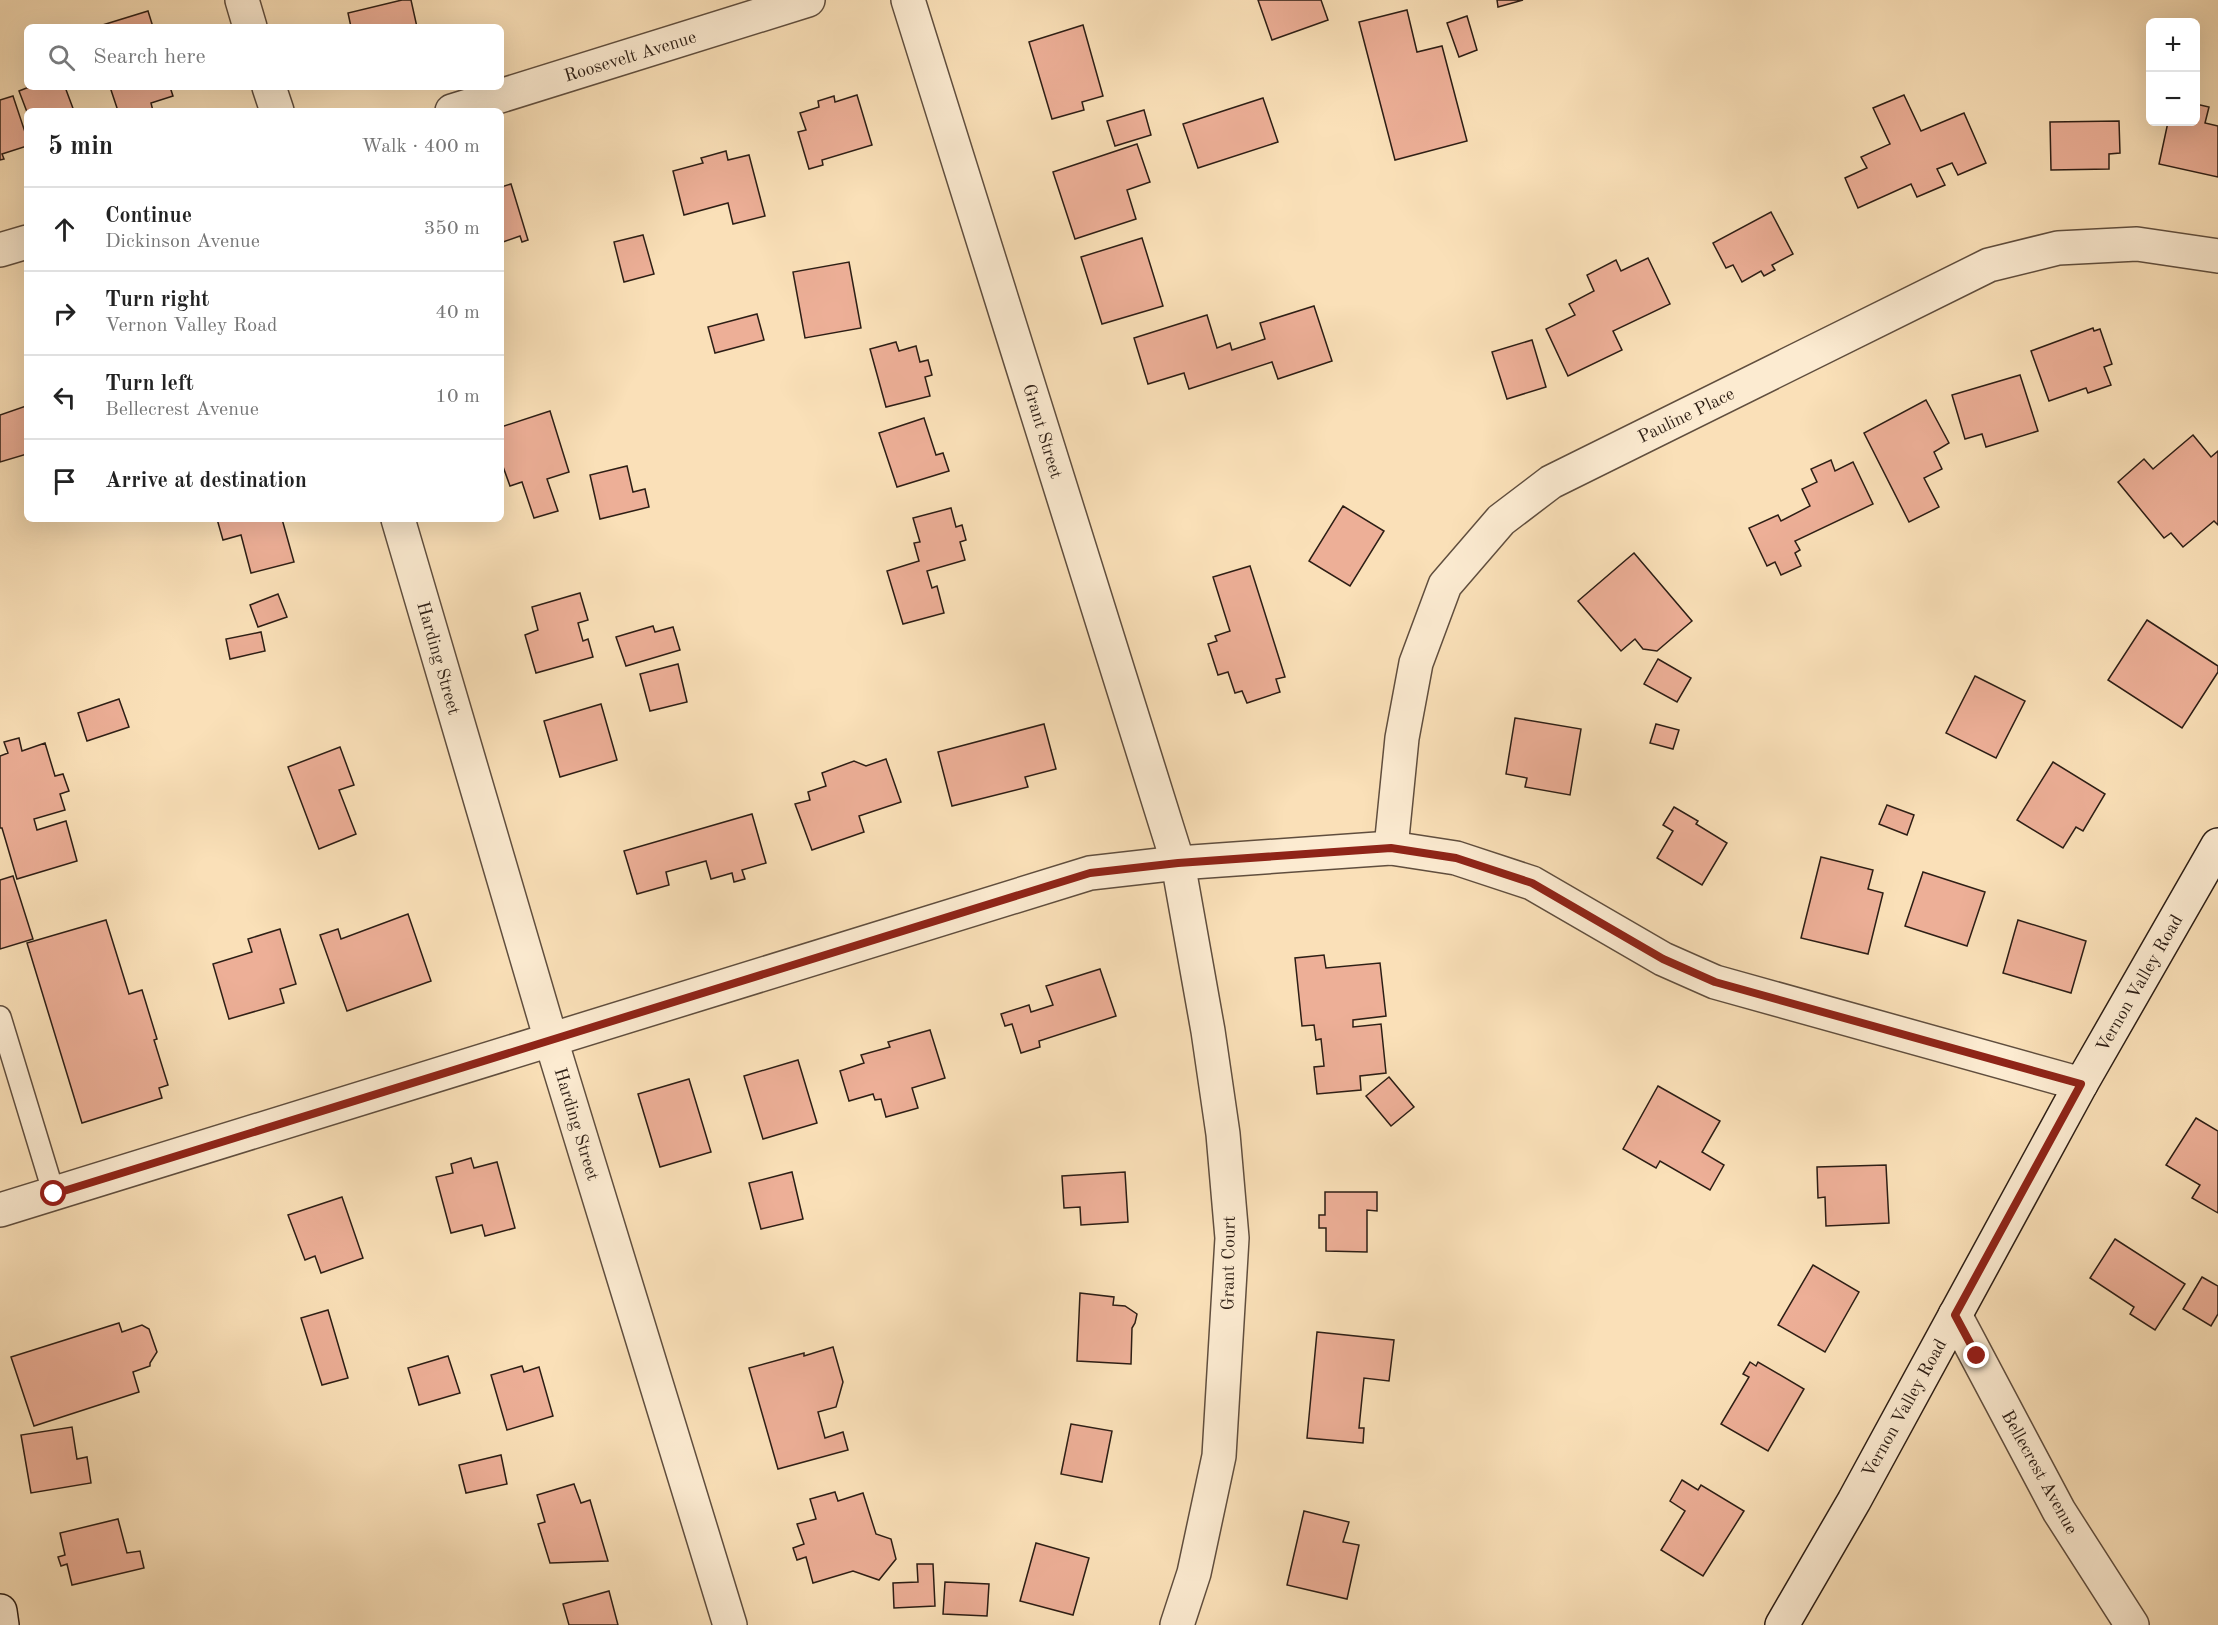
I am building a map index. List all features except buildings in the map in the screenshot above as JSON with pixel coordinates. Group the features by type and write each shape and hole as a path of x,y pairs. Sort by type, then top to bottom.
{"street":[{"path":"242,0 249,24"},
{"name":"Roosevelt Avenue","path":"462,108 808,0"},
{"name":"Grant Street","path":"908,0 1178,863"},
{"path":"270,90 276,108"},
{"path":"0,250 24,243"},
{"name":"Pauline Place","path":"1391,848 1402,738 1416,663 1445,585 1501,520 1551,482 1989,265 2058,248 2138,244 2218,256"},
{"name":"Harding Street","path":"399,522 551,1040 730,1625"},
{"name":"Vernon Valley Road","path":"1782,1625 1854,1501 2081,1084 2218,845"},
{"path":"0,1210 1090,873 1178,863 1391,848 1456,858 1532,883 1663,959 1715,982 2081,1084"},
{"name":"Grant Court","path":"1177,1625 1194,1573 1219,1456 1232,1238 1223,1134 1209,1031 1178,863"},
{"name":"Bellecrest Avenue","path":"1955,1315 2059,1511 2132,1625"},
{"path":"0,1611 2,1625"}],"lane":[{"path":"0,1017 54,1194"}],"route":[{"path":"54,1194 1090,873 1178,863 1391,848 1456,858 1532,883 1663,959 1715,982 2081,1084 1955,1315 1977,1356"}]}
